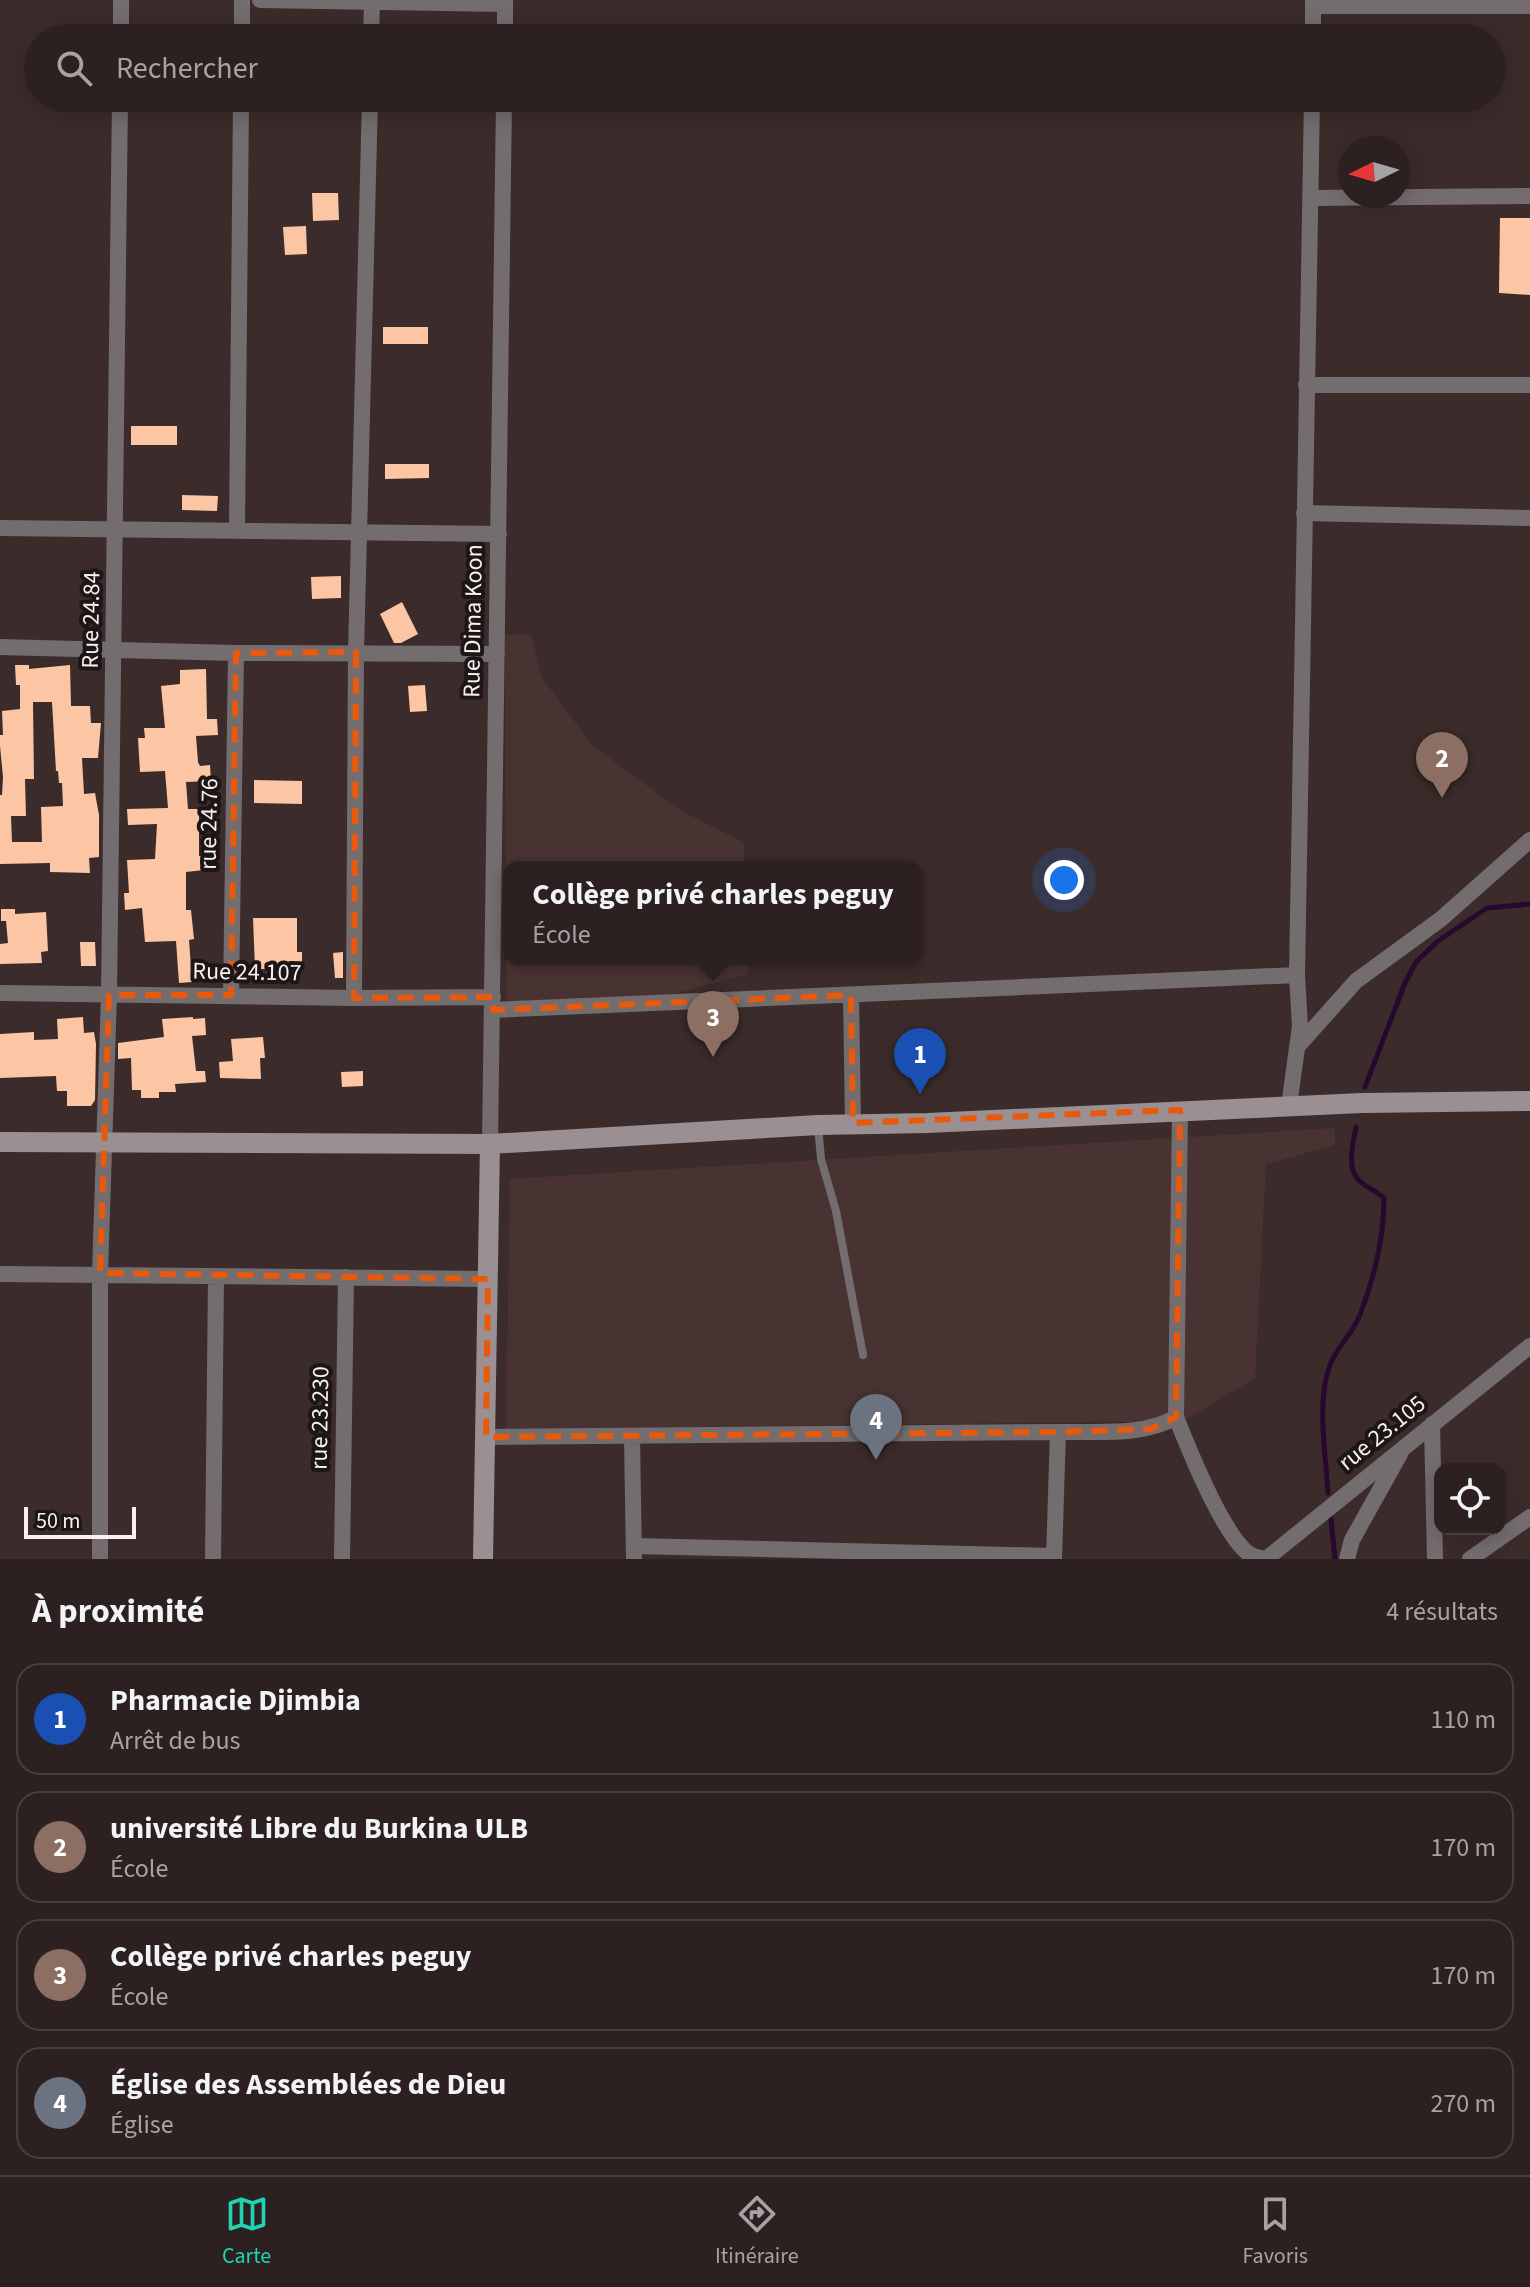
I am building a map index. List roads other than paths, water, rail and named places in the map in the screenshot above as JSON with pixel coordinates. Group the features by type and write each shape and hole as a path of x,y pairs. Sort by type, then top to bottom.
{"street":[{"path":"121,0 121,24"},
{"path":"242,0 242,24"},
{"path":"260,0 505,2 505,24"},
{"path":"371,24 372,2"},
{"path":"1313,24 1313,3 1530,6"},
{"name":"Rue 24.84","path":"100,1559 100,1273 115,650 120,112"},
{"path":"237,529 241,112"},
{"path":"354,998 356,652 370,112"},
{"name":"Rue Dima Koon","path":"490,1144 504,112"},
{"path":"1289,1106 1298,1046 1312,112"},
{"path":"1310,198 1530,196"},
{"path":"1306,385 1530,385"},
{"path":"1304,513 1530,518"},
{"path":"0,528 499,534"},
{"path":"0,647 236,653 497,654"},
{"name":"rue 24.76","path":"231,995 236,653"},
{"path":"1298,1046 1356,981 1441,919 1530,840"},
{"name":"Rue 24.107","path":"0,993 231,995 493,1004 851,995 1297,975"},
{"path":"851,995 853,1123"},
{"path":"0,1142 490,1144 853,1123 928,1123 1289,1106 1530,1101"},
{"path":"1180,1110 1176,1417 1216,1507 1240,1547 1251,1556 1266,1559"},
{"path":"483,1559 490,1144"},
{"path":"0,1274 488,1279"},
{"name":"rue 23.230","path":"342,1559 346,1277"},
{"path":"213,1559 216,1278"},
{"name":"rue 23.105","path":"1266,1559 1530,1346"},
{"path":"486,1437 1058,1432 1151,1429 1176,1417"},
{"path":"1432,1424 1435,1559"},
{"path":"632,1437 634,1553 1054,1558 1058,1432"},
{"path":"1347,1559 1352,1540 1405,1446"},
{"path":"1470,1559 1530,1517"}],"lane":[{"path":"818,1125 821,1159 836,1211 863,1355"}],"waterway":[{"path":"1365,1087 1416,962 1438,941 1487,908 1530,904"},
{"path":"1328,1493 1323,1428 1326,1379 1333,1358 1356,1323 1364,1303 1374,1273 1384,1213 1384,1198 1362,1183 1353,1172 1356,1127"},
{"path":"1331,1519 1335,1559"}],"place":[{"name":"université Libre du Burkina ULB","path":"1442,798"},
{"name":"Collège privé charles peguy","path":"713,1057"},
{"name":"Pharmacie Djimbia","path":"920,1094"},
{"name":"Église des Assemblées de Dieu","path":"876,1460"}]}
